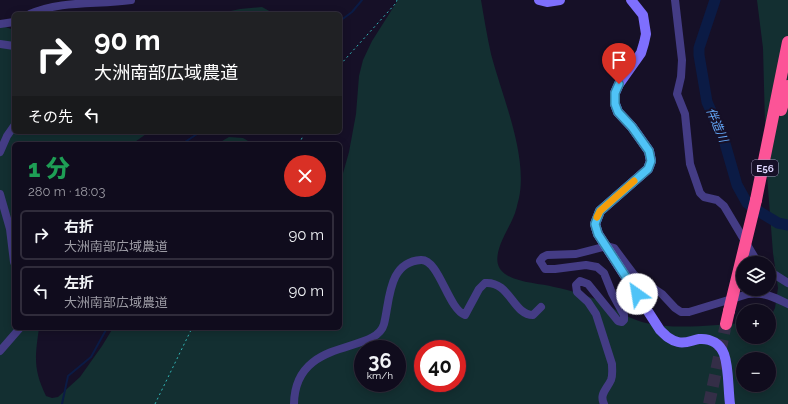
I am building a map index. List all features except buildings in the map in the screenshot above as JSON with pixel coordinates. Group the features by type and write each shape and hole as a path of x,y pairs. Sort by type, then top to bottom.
{"highway":[{"path":"772,135 788,42"},
{"name":"E56","path":"726,324 772,135 788,86"}],"street":[{"path":"34,12 41,8 61,4 131,0"},
{"path":"539,0 547,2 560,0"},
{"path":"631,0 643,16 646,34 641,53 619,84 615,93 615,104 618,112 632,127 649,151 651,161 648,169 600,211 595,224 598,234 660,330 668,339 679,343 699,339 712,341 720,346 724,356 730,404"},
{"path":"675,0 682,60 681,77 677,94 685,114 690,164 700,193 704,197 717,200 724,206 754,256"},
{"path":"0,24 12,22"},
{"path":"0,44 12,46"},
{"path":"0,152 12,129"},
{"path":"0,194 10,229 12,246"},
{"path":"604,404 602,394 611,381 613,372 612,364 596,314 588,302 577,292 576,285 580,282 588,284 618,321 622,322 624,320 624,315 612,293 604,273 597,267 586,265 555,270 545,268 540,261 543,257 547,255 576,254 607,246 614,248 635,276 662,294 674,308 681,312 689,312 748,294 758,293 769,295 788,304"},
{"path":"294,404 294,396 298,382 307,368 318,358 333,350 364,342 377,335 384,326 389,294 395,277 402,267 410,262 423,260 429,262 439,276 456,307 462,314 465,315 479,288 485,283 493,282 500,286 518,306 529,315 533,316 541,307"},
{"path":"776,275 788,283"},
{"path":"0,351 18,330"}],"path":[{"path":"342,63 396,4 396,0"},
{"path":"155,404 191,330"}],"green space":[{"path":"398,0 481,0 491,54 512,126 520,163 521,181 519,198 515,213 501,244 497,257 500,269 505,274 518,280 573,291 603,302 627,316 646,323 682,327 736,324 736,344 776,344 776,304 778,288 776,256 773,256 773,253 766,162 763,48 757,0 788,0 788,404 0,404 0,25 12,29 12,134 146,134 135,142 12,142 12,330 39,330 36,355 37,370 46,396 52,398 58,397 80,377 112,330 342,330 342,177 349,152 356,114 359,76 363,60 372,41"},
{"path":"262,7 271,12 226,12"},
{"path":"229,137 243,138 250,142 220,142"}],"waterway":[{"path":"342,20 352,12 362,0"},
{"name":"伴造川","path":"715,0 699,48 707,102 724,140 737,185 747,203 778,223 788,225"},
{"path":"185,142 197,134"},
{"path":"62,404 68,376 91,357 106,330"}],"tunnel":[{"path":"709,404 726,324"}],"slow traffic":[{"path":"597,217 600,211 634,181"}],"route":[{"path":"619,84 615,93 615,104 618,112 632,127 649,151 651,161 648,169 600,211 595,224 598,234 637,294"}]}
